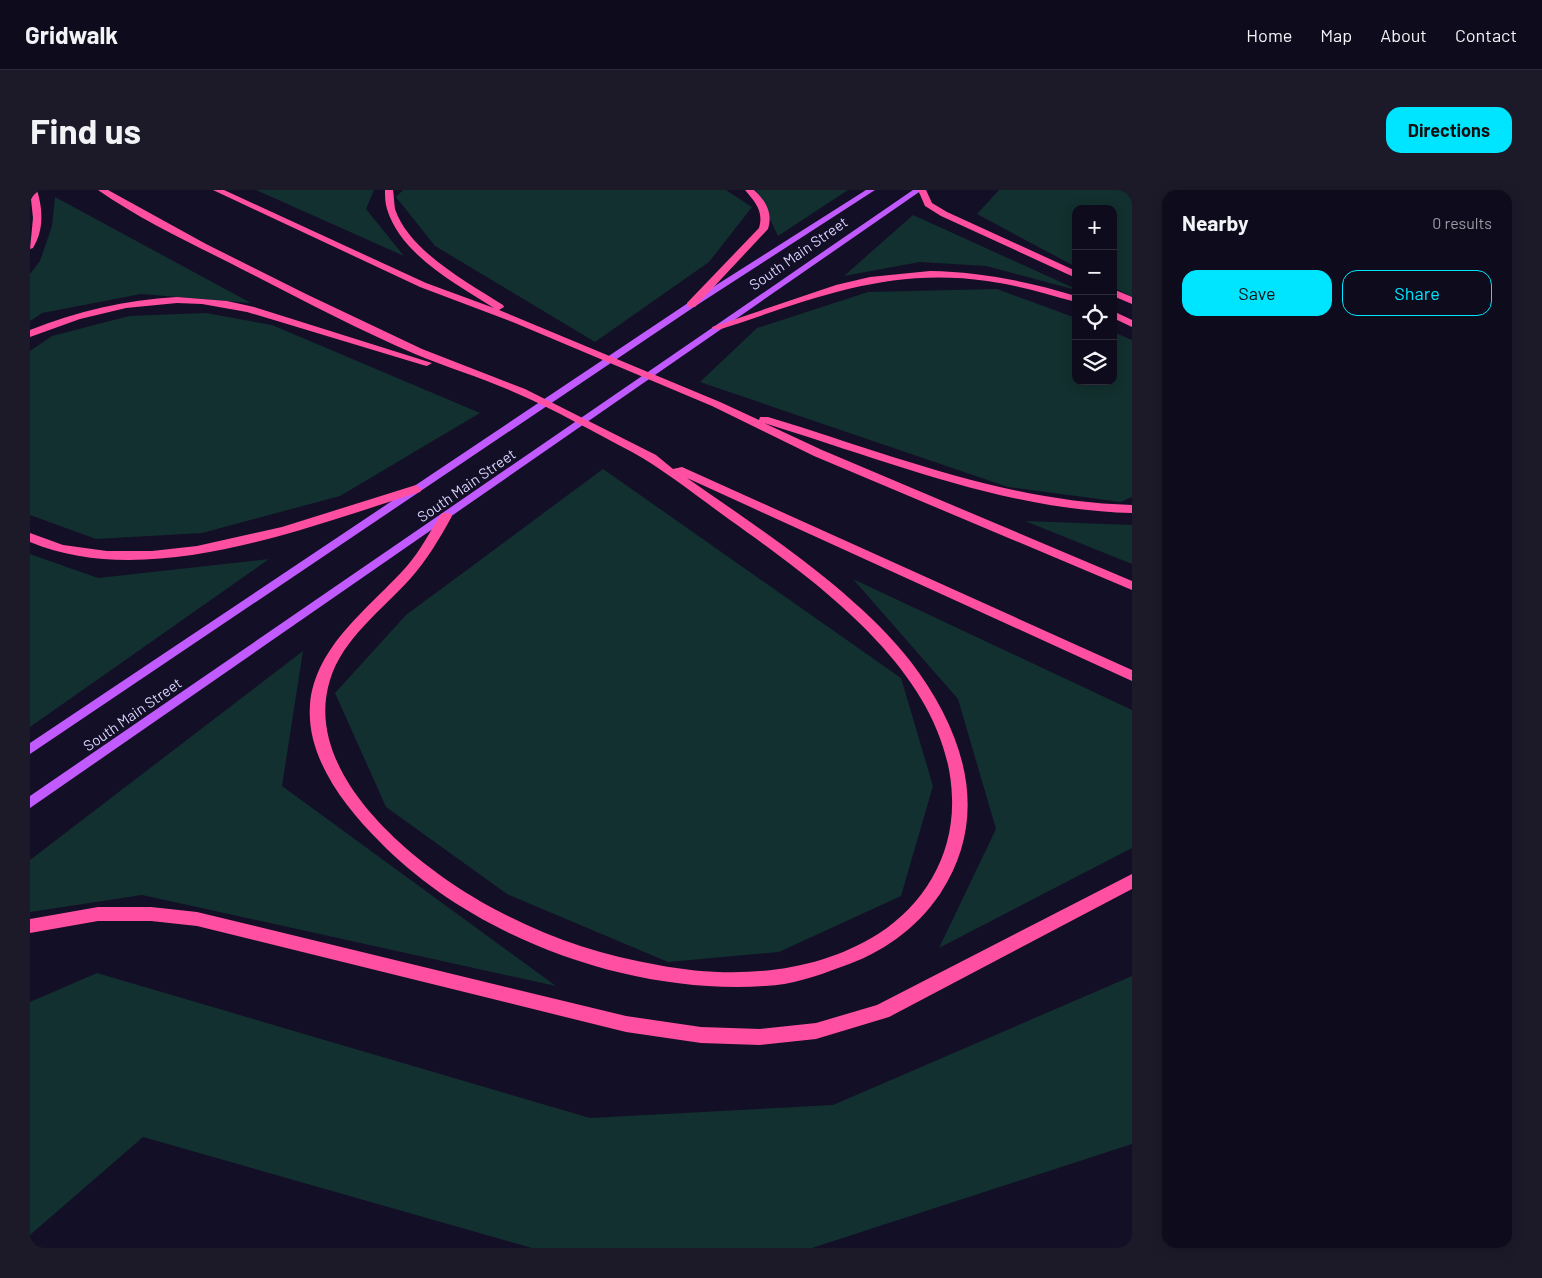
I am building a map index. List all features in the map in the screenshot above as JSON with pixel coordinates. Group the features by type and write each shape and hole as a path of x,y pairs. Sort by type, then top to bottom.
{"highway":[{"path":"30,246 37,226 38,206 33,190"},
{"path":"102,190 203,246 418,351 521,391 645,455 1132,676"},
{"path":"217,190 423,285 519,321 716,404 818,453 1132,586"},
{"path":"389,190 392,213 413,242 450,274 519,321"},
{"path":"691,305 763,229 766,214 760,201 749,190"},
{"path":"922,190 928,204 944,214 1072,273"},
{"path":"717,327 842,286 884,278 922,274 968,274 999,278 1072,298"},
{"path":"1117,294 1132,301"},
{"path":"30,334 82,314 129,304 156,301 210,302 250,309 521,391"},
{"path":"1117,316 1132,324"},
{"path":"716,404 932,472 1030,500 1095,509 1132,509"},
{"path":"446,516 422,556 343,642 329,662 319,688 317,719 325,750 334,773 348,796 385,841 422,874 486,915 572,951 621,965 700,979 768,979 819,968 872,948 910,921 940,885 956,851 962,821 960,782 951,745 938,715 906,666 879,635 824,584 774,545 645,455"},
{"path":"30,537 60,548 96,554 136,555 194,550 260,537 416,489"},
{"path":"30,926 98,914 151,914 197,919 626,1024 701,1035 760,1037 816,1031 882,1012 1132,881"}],"main road":[{"name":"South Main Street","path":"30,749 661,324 871,190"},
{"name":"South Main Street","path":"30,803 918,190"}],"green space":[{"path":"256,190 374,190 366,209 404,256"},
{"path":"403,190 726,190 752,207 709,262 595,342 435,246 396,197"},
{"path":"756,190 848,190 778,236"},
{"path":"999,190 1132,190 1132,297 1117,289 1117,205 1072,205 1072,265 977,214"},
{"path":"55,197 251,303 141,294 42,313 30,321 30,274 40,261 52,226"},
{"path":"913,215 1072,287 1072,289 986,266 920,262 844,276"},
{"path":"997,289 1072,317 1072,385 1117,385 1117,334 1132,340 1132,497 1121,502 1008,487 700,382 757,328 868,292"},
{"path":"206,313 272,325 480,413 340,496 202,533 96,539 30,515 30,351 52,336 129,316"},
{"path":"603,469 901,678 933,786 901,896 779,952 668,962 507,894 386,807 335,693 406,615"},
{"path":"1025,521 1132,525 1132,564"},
{"path":"30,554 98,578 269,559 30,727"},
{"path":"853,579 1132,710 1132,848 939,948 996,829 958,699"},
{"path":"303,651 282,786 556,986 142,895 30,912 30,860"},
{"path":"97,973 590,1118 833,1105 1132,976 1132,1144 812,1248 532,1248 143,1137 30,1235 30,1002"}]}
